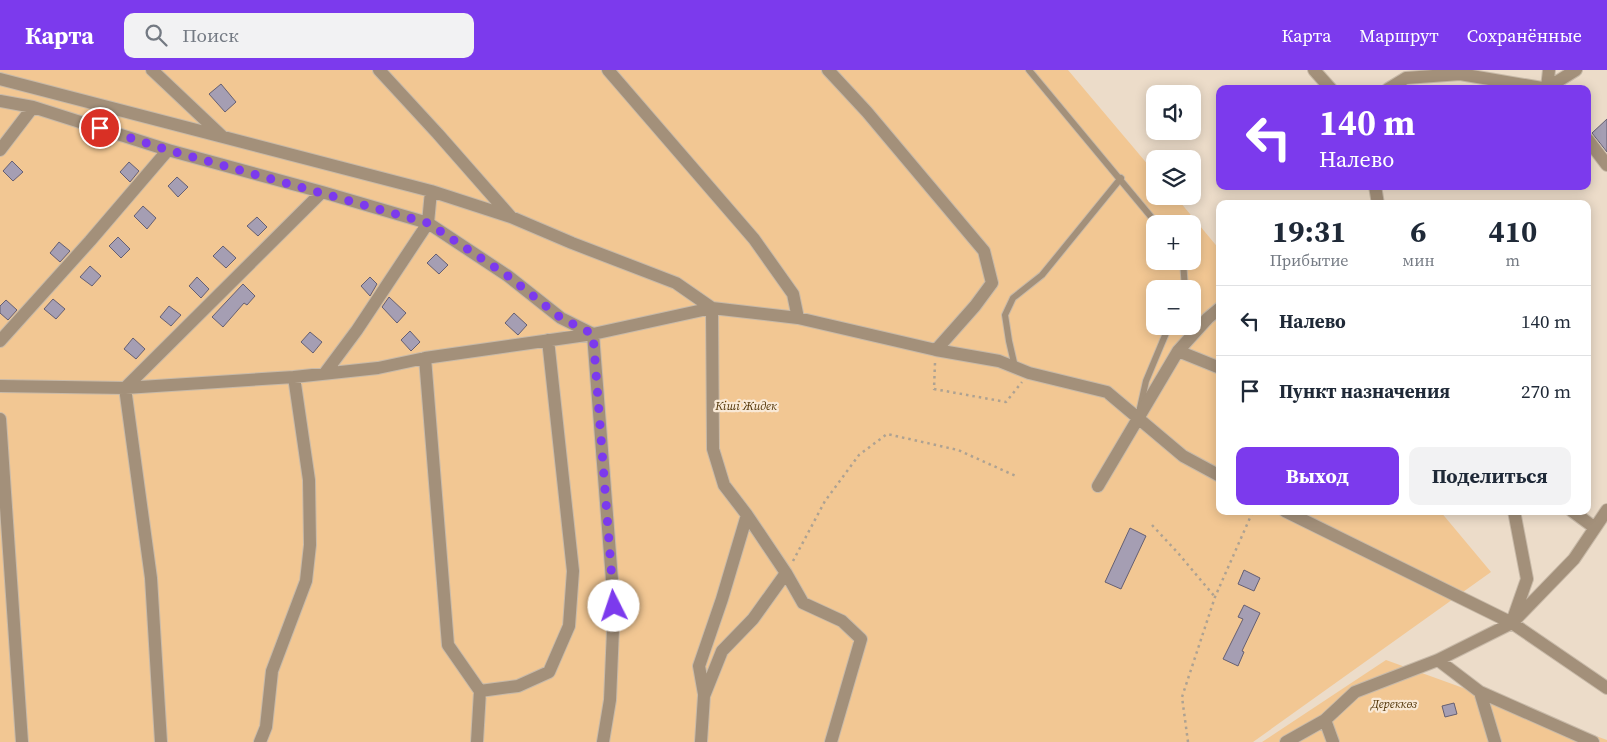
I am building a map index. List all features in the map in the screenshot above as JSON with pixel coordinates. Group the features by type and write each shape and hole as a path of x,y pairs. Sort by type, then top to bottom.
{"street":[{"path":"152,70 224,137"},
{"path":"380,70 511,217"},
{"path":"608,70 754,239 793,294 798,318"},
{"path":"828,70 867,112 984,251 992,283 975,306 936,350"},
{"path":"1314,70 1327,85"},
{"path":"1548,85 1549,70"},
{"path":"1554,85 1576,70"},
{"path":"1395,85 1406,78 1460,74 1525,85"},
{"path":"0,79 431,192 511,217 676,283 712,308"},
{"path":"0,101 33,107 168,150 428,223 508,276 561,318 593,334"},
{"path":"0,150 33,107"},
{"path":"1591,144 1607,165"},
{"path":"0,341 90,241 168,150"},
{"path":"125,388 322,192"},
{"path":"325,373 357,330 428,223 431,192"},
{"path":"712,308 714,449 724,485 747,515 786,573 803,603 842,621 861,640 831,742"},
{"path":"0,386 125,388 294,377 378,368 425,358 593,334 712,308 798,318 936,350 999,361 1029,373 1107,392 1183,456 1216,474"},
{"path":"1098,486 1178,350 1216,311"},
{"path":"593,334 614,606 610,700 602,742"},
{"path":"480,691 518,686 550,672 569,626 573,571 548,340"},
{"path":"1178,350 1216,366"},
{"path":"425,358 448,645 480,691 477,742"},
{"path":"260,742 266,727 272,671 306,580 310,545 310,480 294,377"},
{"path":"125,388 151,578 161,742"},
{"path":"0,419 22,742"},
{"path":"1286,742 1325,720 1355,692 1438,660 1512,623 1574,559 1607,510"},
{"path":"701,742 704,696 699,666 722,600 747,515"},
{"path":"1293,515 1512,623 1607,688"},
{"path":"1512,623 1527,579 1515,515"},
{"path":"1577,515 1595,528"},
{"path":"704,696 722,651 753,619 786,573"},
{"path":"1438,660 1480,692 1593,742"},
{"path":"1480,692 1495,742"},
{"path":"1325,720 1333,742"}],"lane":[{"path":"1029,70 1151,215"},
{"path":"1016,368 1008,341 1006,315 1013,298 1042,275 1121,178"},
{"path":"1138,419 1146,381 1165,335"}],"path":[{"path":"936,350 934,389 1006,402 1029,373"},
{"path":"786,573 825,501 859,455 887,434 958,450 1018,477"},
{"path":"1188,742 1182,697 1215,597 1251,515"},
{"path":"1152,525 1215,597"}],"green space":[{"name":"Кіші Жидек","path":"0,70 1068,70 1146,162 1146,205 1182,205 1191,215 1146,215 1146,270 1201,270 1201,227 1216,245 1216,515 1443,515 1491,572 1253,742 0,742"},
{"name":"Дереккөз","path":"1386,660 1607,740 1607,742 1262,742"}],"building":[{"path":"221,84 236,102 225,112 209,94"},
{"path":"1607,119 1607,152 1592,133"},
{"path":"12,161 23,172 13,181 3,171"},
{"path":"129,162 139,171 130,182 120,172"},
{"path":"177,177 188,187 178,197 168,186"},
{"path":"143,206 156,218 147,229 134,216"},
{"path":"257,217 267,227 258,236 247,226"},
{"path":"118,237 130,249 121,258 109,246"},
{"path":"59,242 70,251 60,262 50,253"},
{"path":"223,246 236,258 226,268 213,256"},
{"path":"436,254 448,265 439,274 427,263"},
{"path":"90,266 101,276 92,286 80,277"},
{"path":"197,277 209,289 201,298 189,286"},
{"path":"370,277 377,284 370,296 361,286"},
{"path":"243,284 255,296 247,305 244,303 223,327 212,317"},
{"path":"389,297 406,313 397,323 382,307"},
{"path":"53,299 65,309 56,319 44,309"},
{"path":"6,300 17,310 8,320 0,313 0,306"},
{"path":"169,306 181,315 171,326 160,317"},
{"path":"514,313 527,325 518,335 505,323"},
{"path":"410,331 420,342 411,351 401,340"},
{"path":"310,332 322,342 313,353 301,342"},
{"path":"133,338 145,349 136,359 124,349"},
{"path":"1130,528 1146,536 1121,589 1105,582"},
{"path":"1244,570 1260,578 1254,591 1238,584"},
{"path":"1244,605 1260,613 1242,651 1244,652 1238,666 1223,659 1243,619 1238,617"},
{"path":"1454,703 1457,714 1445,717 1442,706"}],"route":[{"path":"100,128 168,150 428,223 508,276 561,318 593,334 614,606"}]}
